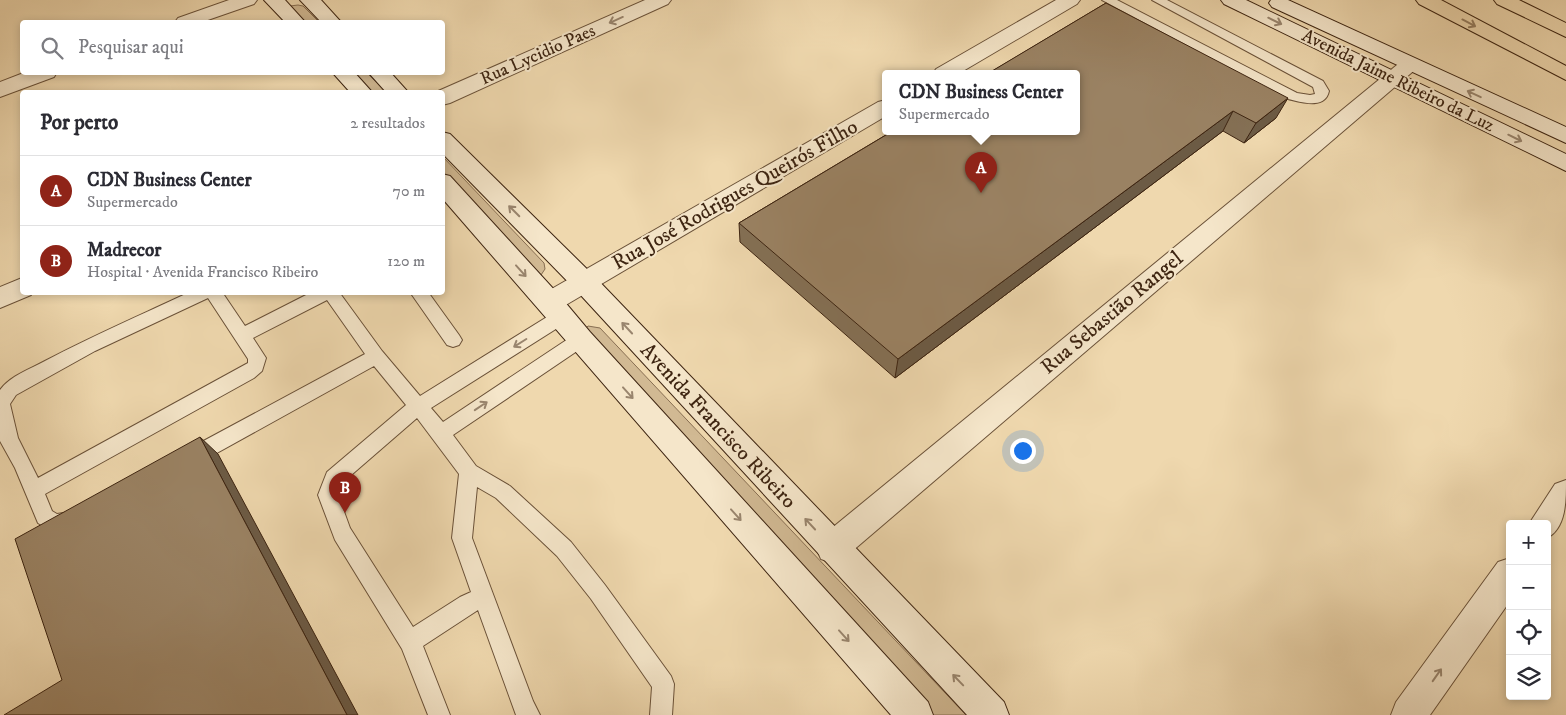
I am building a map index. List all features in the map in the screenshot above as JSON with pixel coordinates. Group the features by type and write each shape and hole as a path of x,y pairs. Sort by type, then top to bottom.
{"main road":[{"path":"1426,0 1566,74"},
{"path":"1504,0 1566,31"}],"street":[{"path":"191,20 247,0"},
{"path":"274,0 293,20"},
{"path":"310,0 329,20"},
{"name":"Rua Lycidio Paes","path":"445,97 661,0"},
{"path":"950,70 1070,0"},
{"name":"Avenida Jaime Ribeiro da Luz","path":"1231,0 1401,71 1566,136"},
{"name":"Avenida Jaime Ribeiro da Luz","path":"1274,0 1566,163"},
{"name":"Rua Sebastião Rangel","path":"832,548 1401,71"},
{"path":"0,90 39,75"},
{"path":"345,75 359,90"},
{"path":"381,75 395,90"},
{"name":"Rua José Rodrigues Queirós Filho","path":"555,310 585,282 882,109"},
{"name":"Avenida Francisco Ribeiro","path":"445,142 585,282 832,548 991,715"},
{"name":"Avenida Francisco Ribeiro","path":"445,185 580,340 915,715"},
{"path":"0,298 20,289"},
{"path":"1548,520 1566,494"},
{"path":"1409,715 1506,579"}],"lane":[{"path":"1108,0 1293,96 1311,100 1321,96 1322,91 1318,84 1158,0"},
{"path":"88,513 73,521 54,524 45,517 9,440 1,404 10,390 89,346 200,295"},
{"path":"34,490 248,373 256,366 257,358 215,295"},
{"path":"242,336 323,295"},
{"path":"331,295 376,356 441,434 469,472 503,492 564,549 663,684 661,715"},
{"path":"420,295 454,340"},
{"path":"438,715 410,642 342,533 328,494 334,478 417,407 555,310"},
{"path":"441,434 580,340"},
{"path":"176,466 376,356"},
{"path":"469,472 462,538 524,708 529,715"},
{"path":"410,642 467,604 484,597"}],"shaded area":[{"path":"290,6 303,6 317,20 293,20 286,13"},
{"path":"344,75 369,75 385,90 359,90"},
{"path":"445,159 544,263 545,269 541,275 445,188"},
{"path":"588,326 600,328 966,715 925,715 585,329"}],"building":[{"path":"1106,3 1288,98 1256,123 1233,111 898,359 739,223 886,135 1080,135 1080,70 994,70"},
{"path":"200,437 347,715 4,715 62,680 15,539"}],"place":[{"name":"CDN Business Center","path":"981,193"},
{"name":"Madrecor","path":"345,513"}]}
